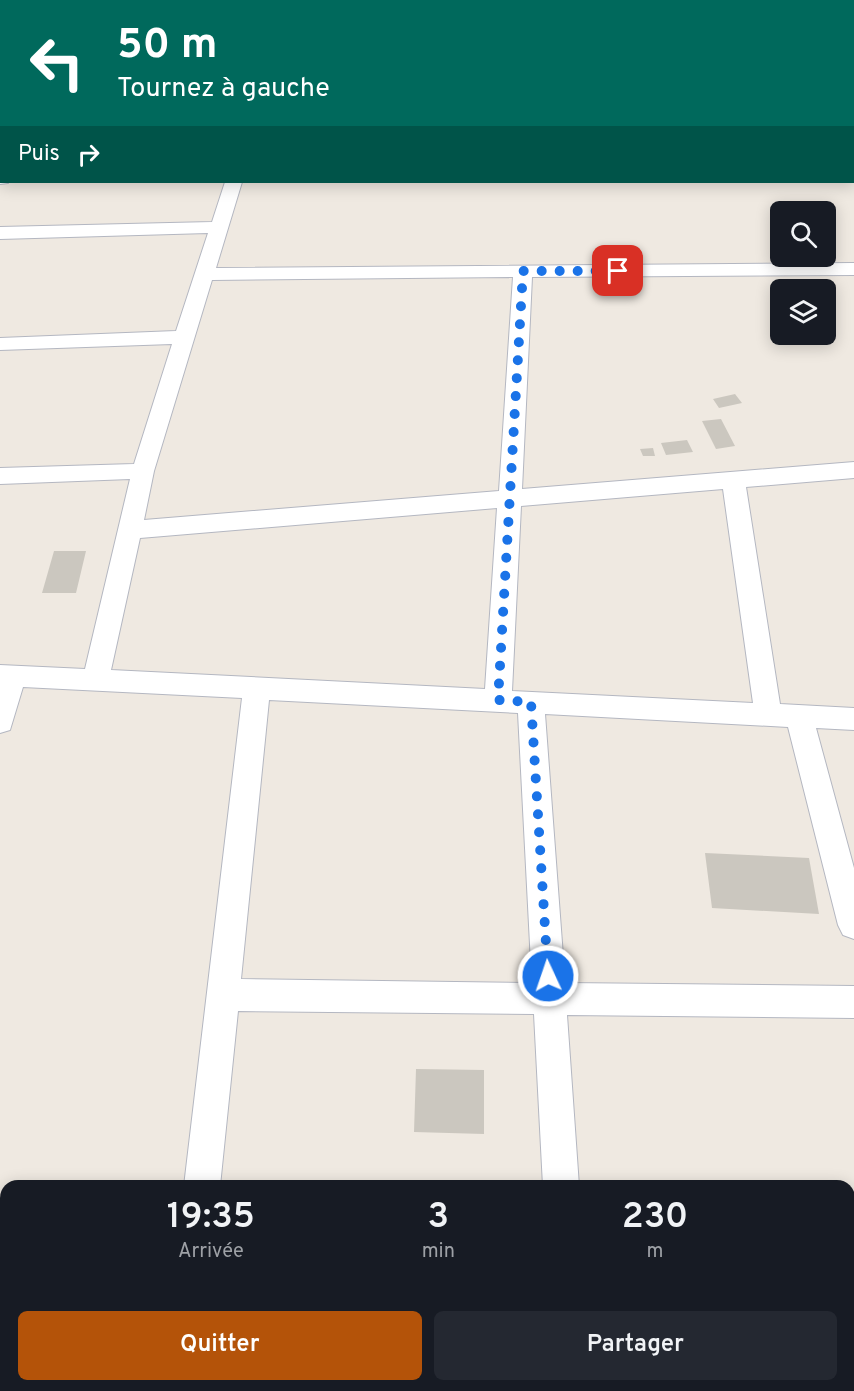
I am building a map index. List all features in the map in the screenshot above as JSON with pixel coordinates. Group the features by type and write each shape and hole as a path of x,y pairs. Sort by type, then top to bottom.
{"street":[{"path":"96,680 142,471 233,183"},
{"path":"0,233 219,227"},
{"path":"205,274 854,269"},
{"path":"498,700 523,271"},
{"path":"0,344 184,338"},
{"path":"129,530 854,470"},
{"path":"0,476 142,471"},
{"path":"733,480 768,714"},
{"path":"0,722 6,675 854,719"},
{"path":"203,1180 257,688"},
{"path":"531,702 561,1180"},
{"path":"800,716 854,926"},
{"path":"223,994 854,1002"}],"building":[{"path":"735,394 742,403 719,408 713,399"},
{"path":"721,419 735,446 716,449 702,421"},
{"path":"687,440 693,452 666,455 661,443"},
{"path":"653,448 655,456 643,456 640,449"},
{"path":"54,551 86,551 76,593 42,593"},
{"path":"705,853 809,858 819,914 712,908"},
{"path":"416,1069 484,1070 484,1134 414,1132"}],"route":[{"path":"548,976 531,702 498,700 523,271 618,271"}]}
